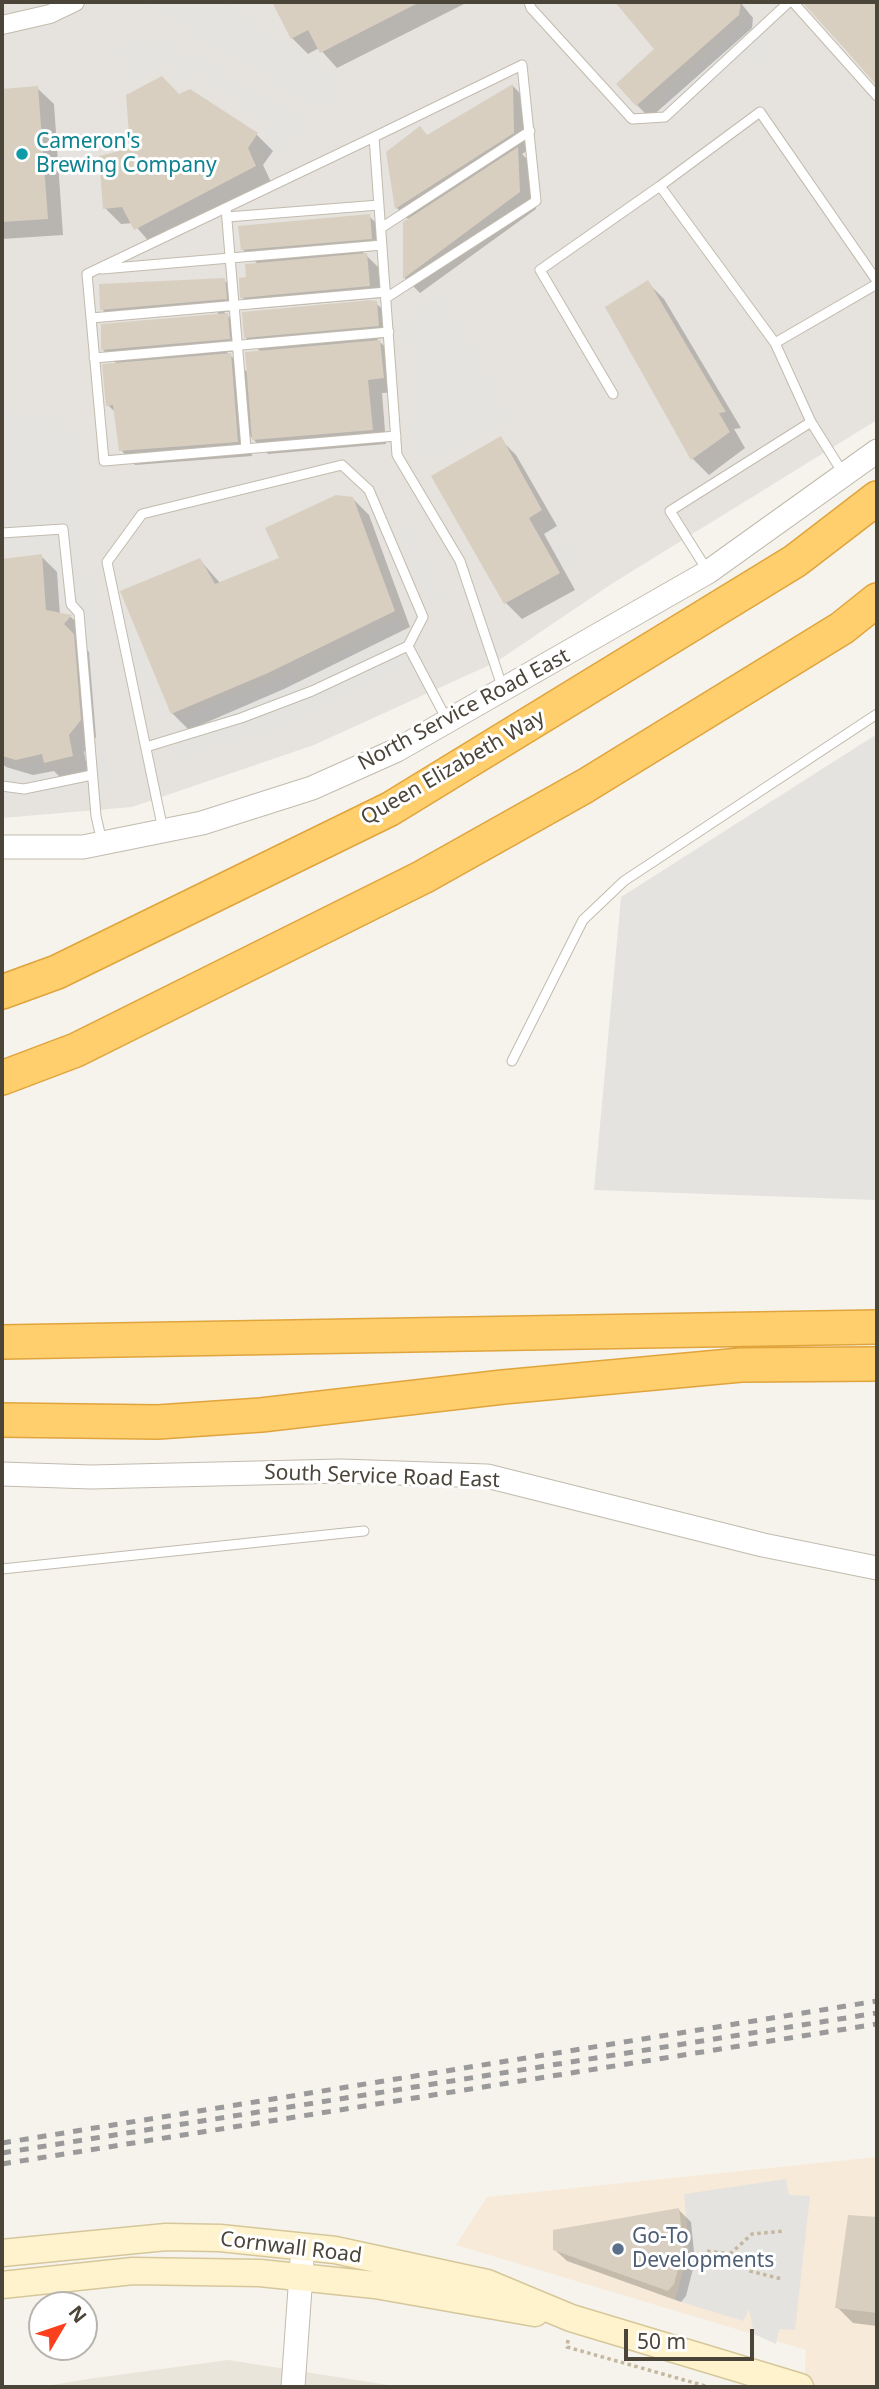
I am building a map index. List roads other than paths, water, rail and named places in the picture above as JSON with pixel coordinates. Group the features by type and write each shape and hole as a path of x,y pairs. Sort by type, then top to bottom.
{"highway":[{"name":"Queen Elizabeth Way","path":"2,992 57,972 390,809 795,561 877,498"},
{"path":"2,1078 76,1050 422,877 585,786 830,635 877,600"},
{"path":"827,1326 877,1314"},
{"path":"2,1342 877,1327"},
{"path":"2,1420 158,1422 248,1416 503,1387 741,1366 877,1364"}],"main road":[{"name":"Cornwall Road","path":"2,2253 166,2237 220,2238 335,2250 487,2283 571,2318 800,2387"},
{"name":"Cornwall Road","path":"2,2285 133,2271 302,2277 375,2285 491,2308 571,2318"}],"street":[{"path":"2,25 50,14 75,2"},
{"name":"North Service Road East","path":"2,847 83,847 202,823 312,788 397,750 708,572 877,451"},
{"name":"South Service Road East","path":"2,1474 90,1477 341,1471 487,1476 763,1545 877,1568"},
{"path":"293,2387 303,2246"}],"lane":[{"path":"529,2 531,8 632,119 665,117 791,2 877,96"},
{"path":"91,318 386,295 536,201 522,65 227,212 87,274 94,358 104,461 396,436"},
{"path":"613,394 540,270 760,112 877,282 775,343"},
{"path":"381,228 530,131"},
{"path":"374,137 397,455 460,561 504,690"},
{"path":"660,186 775,343 811,422 844,474"},
{"path":"227,212 379,205"},
{"path":"227,212 246,449"},
{"path":"97,269 382,246"},
{"path":"94,358 389,332"},
{"path":"708,572 670,511 811,422"},
{"path":"146,747 241,718 312,691 408,646 423,617 369,490 342,465 142,513 107,562 163,831"},
{"path":"2,533 63,529 71,604 79,613 92,775 102,844"},
{"path":"408,646 448,722"},
{"path":"512,1061 566,952 583,920 591,912 624,881 877,714"},
{"path":"2,786 23,789 92,775"},
{"path":"2,1569 363,1531"}],"railway":[{"path":"2,2143 877,2001"},
{"path":"2,2153 877,2013"},
{"path":"2,2164 877,2024"}],"place":[{"name":"Cameron's Brewing Company","path":"22,154"},
{"name":"Go-To Developments","path":"618,2249"}]}
